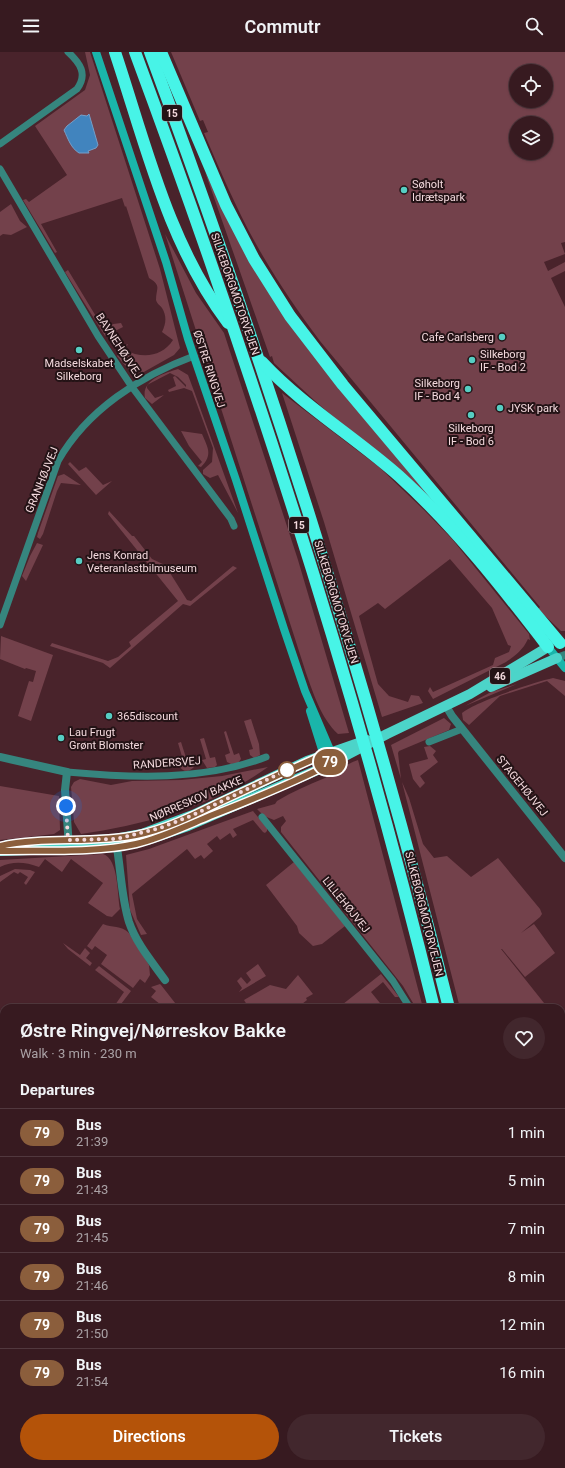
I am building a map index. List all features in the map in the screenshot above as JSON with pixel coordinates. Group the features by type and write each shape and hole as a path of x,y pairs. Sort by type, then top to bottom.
{"highway":[{"path":"116,52 168,213 181,246 198,278 237,335 268,369 291,390 354,438 394,472 439,515 466,546 515,597 561,650"},
{"name":"SILKEBORGMOTORVEJEN","path":"135,52 241,348 308,552 388,830 433,1004"},
{"name":"SILKEBORGMOTORVEJEN","path":"150,52 270,388 299,480 373,722 448,1004"},
{"path":"162,52 226,205 254,259 290,316 344,385 561,650"}],"main road":[{"name":"ØSTRE RINGVEJ","path":"96,52 166,262 194,356 328,758"},
{"path":"561,650 565,668"},
{"name":"NØRRESKOV BAKKE","path":"116,843 180,820 287,770 328,758 386,735 561,650"},
{"name":"NØRRESKOV BAKKE","path":"470,694 513,679 561,650"},
{"name":"NØRRESKOV BAKKE","path":"0,846 68,845 147,840 201,820 291,783 328,758"},
{"name":"NØRRESKOV BAKKE","path":"0,851 68,845"}],"street":[{"path":"0,144 76,89 81,83 83,71 77,60 68,52"},
{"name":"BAVNEHØJVEJ","path":"0,169 98,336 132,387 232,519 234,526"},
{"name":"GRANHØJVEJ","path":"0,625 58,461 68,444 89,419 132,387 168,366 194,356"},
{"name":"STAGEHØJVEJ","path":"446,706 462,729 565,858"},
{"path":"429,742 462,729"},
{"name":"RANDERSVEJ","path":"0,757 68,772 125,777 166,776 221,770 247,764 266,757"},
{"path":"68,772 65,790 68,845"},
{"name":"LILLEHØJVEJ","path":"262,817 393,981 407,1004"},
{"path":"116,843 124,901 129,923 139,943 165,980"}],"shaded area":[{"path":"85,52 90,52 160,269 180,348 174,355 142,373 129,370 117,356 124,346 128,344 125,350 131,353 138,355 151,355 163,350 173,340 162,332 165,317 164,311 156,300 157,285 149,278 126,206 125,207 122,198 41,224 57,252 55,253 23,200 26,199 29,202 67,175 35,126 85,90 90,75"},
{"path":"171,52 565,52 565,242 561,243 565,254 544,262 548,271 565,262 565,271 551,278 565,307 565,631 561,631 538,609 540,607 320,341 303,318 286,294 256,244 228,189 204,133 208,132 203,120 200,121"},
{"path":"205,172 239,241 290,321 466,533 274,363 272,356 270,357"},
{"path":"11,204 20,221 27,227 11,235 3,234 0,236 0,212"},
{"path":"165,234 196,293 224,333 298,560 349,733 338,734 332,728 319,706 312,690"},
{"path":"68,270 100,323 106,323 106,325 121,323 123,327 105,336 65,272"},
{"path":"178,369 188,375 238,513 218,475 210,478 203,474 203,470 212,462 213,448 192,391 184,388 169,392 168,390 176,386 173,377 175,376 186,387 186,385 178,377 170,373 148,384 161,375"},
{"path":"147,386 155,398 164,395 152,404 145,398"},
{"path":"282,393 379,467 452,539 529,634 530,640 528,639 524,646 513,657 433,699 428,691 430,687 433,692 493,665 495,658 509,652 511,646 508,645 492,608 450,559 385,609 378,603 359,616 378,684 389,696 408,702 411,695 419,696 423,703 382,717 324,522"},
{"path":"181,431 202,434 207,447 208,455 205,463 201,467 198,466 202,462 189,446"},
{"path":"70,462 79,471 86,467 103,485 112,481 96,495 68,464"},
{"path":"64,474 81,485 61,483 40,539 37,537 38,533 58,476"},
{"path":"109,511 132,536 134,536 152,559 165,565 187,600 191,601 233,566 237,568 190,606 183,604 110,668 103,663 50,646 52,643 108,661 118,657 131,646 129,642 178,601 108,514"},
{"path":"37,543 43,545 26,581 22,576"},
{"path":"1,636 53,655 31,721 18,716 29,681 33,682 36,671 25,669 0,659"},
{"path":"553,678 565,681 565,696 547,681 500,696 469,725 463,720 462,713 479,703 519,688"},
{"path":"517,684 465,706 491,692"},
{"path":"444,718 451,724 449,730 399,751 401,779 391,745"},
{"path":"251,719 259,744 260,755 254,758 250,755 249,750 253,749 244,721"},
{"path":"226,731 234,755 239,753 241,759 238,763 231,764 227,762 225,755 230,753 224,732"},
{"path":"204,738 210,758 215,757 217,765 215,767 207,768 202,760 206,759 200,739"},
{"path":"181,742 188,764 192,763 194,767 186,771 180,768 178,762 183,760 178,743"},
{"path":"430,746 436,751 433,755 438,762 420,776 425,783 420,788 413,779 409,764 428,759 424,747"},
{"path":"358,760 422,1004 414,1004 403,986 281,832 281,827 286,821 283,816 274,820 264,816 257,809 275,804 277,801 288,795 325,778"},
{"path":"268,767 248,780 203,803 154,819 81,834 74,822 71,787 74,782 80,779 111,785 132,781 181,780 222,776"},
{"path":"402,782 409,798 423,844 434,858 447,856 471,877 498,858 540,909 542,914 521,933 534,924 555,953 525,977 501,949 545,1004 459,1004"},
{"path":"0,786 59,796 60,830 54,834 0,840"},
{"path":"253,811 267,828 265,833 253,820 233,829 237,835 233,838 230,833 220,840 217,836 207,844 213,851 204,859 201,855 195,859 187,849 132,894 137,919 147,934 141,935 130,910 126,855 149,849"},
{"path":"103,854 108,857 115,870 120,909 112,917 107,916 88,903 103,883 71,859 62,872 45,859 39,867 19,863 0,867 0,860"},
{"path":"294,862 345,926 322,944 313,946 299,933 297,926 266,885"},
{"path":"15,869 30,870 35,872 26,885 24,883 28,877 20,872 18,874 14,872 0,882 0,876"},
{"path":"103,924 126,930 129,933 149,965 150,975 145,983 140,979 133,988 101,964 107,955 95,946 92,950 87,946"},
{"path":"63,943 80,955 85,948 90,953 86,958 92,963 90,966 68,949"},
{"path":"258,964 266,976 239,992 242,988 237,981 241,977 247,984 251,980 246,973"},
{"path":"99,966 131,991 121,1004 116,1004 124,992 95,970"},
{"path":"381,974 399,997 395,997 383,982 371,992 381,1004 343,1004"},
{"path":"298,975 313,994 306,998 307,1000 302,1004 246,1004 244,1000 270,985 286,989"},
{"path":"160,984 176,1004 160,1004 151,997 156,991 151,987"}],"water":[{"path":"89,114 98,145 96,148 88,151 89,153 79,153 68,140 64,130 81,115 87,116"}],"bus line":[{"name":"79","path":"0,846 34,842 106,838 116,839 137,835 193,815 287,770 323,755 328,762 332,763 188,826 136,844 117,847 69,850 0,851"}],"place":[{"name":"Søholt Idrætspark","path":"404,190"},
{"name":"Cafe Carlsberg","path":"502,337"},
{"name":"Madselskabet Silkeborg","path":"79,350"},
{"name":"Silkeborg IF - Bod 2","path":"472,360"},
{"name":"Silkeborg IF - Bod 4","path":"468,389"},
{"name":"JYSK park","path":"500,408"},
{"name":"Silkeborg IF - Bod 6","path":"471,415"},
{"name":"Jens Konrad Veteranlastbilmuseum","path":"79,561"},
{"name":"365discount","path":"109,716"},
{"name":"Lau Frugt Grønt Blomster","path":"61,738"}],"route":[{"path":"66,806 68,840 106,838 116,839 142,834 193,815 287,770"}]}
